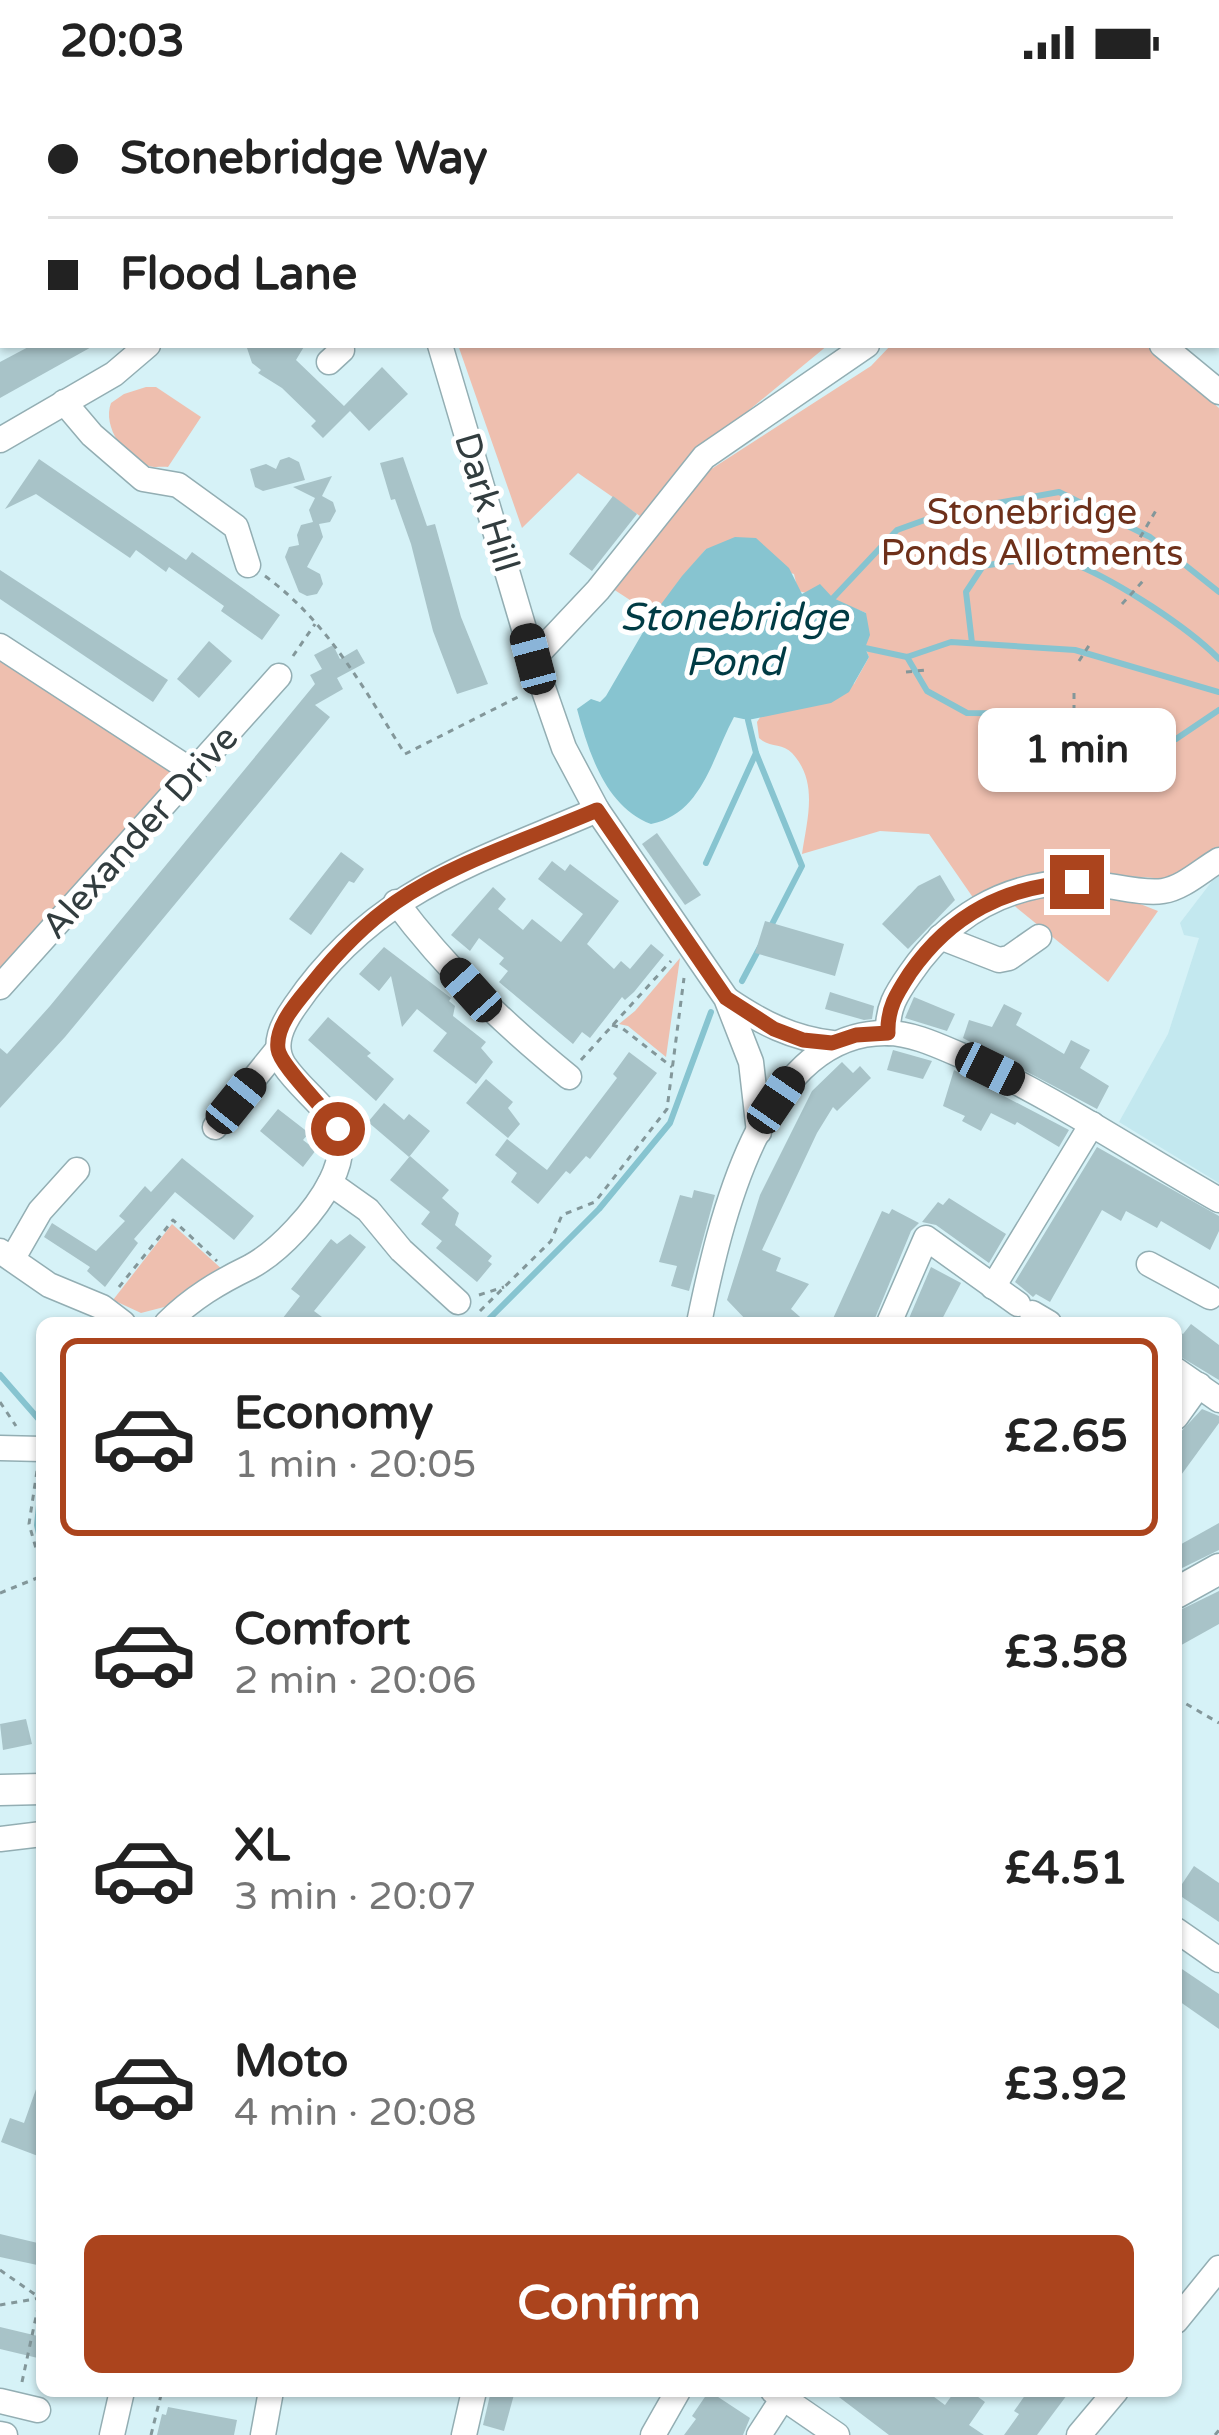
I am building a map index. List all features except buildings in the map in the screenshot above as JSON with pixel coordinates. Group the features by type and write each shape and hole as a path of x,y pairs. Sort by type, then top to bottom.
{"main road":[{"path":"1182,1590 1219,1569"},
{"path":"0,1790 36,1789"}],"street":[{"path":"0,440 114,374 144,348"},
{"name":"Dark Hill","path":"441,348 564,748 597,810 726,998"},
{"path":"533,659 598,590 704,457 863,348"},
{"path":"1166,348 1219,392"},
{"path":"64,402 92,435 143,479 178,485 236,526 248,565"},
{"path":"0,646 192,771"},
{"name":"Alexander Drive","path":"0,987 280,676"},
{"path":"175,1317 232,1273 252,1266 279,1245 330,1184 339,1160 338,1129 284,1064 278,1049 280,1033 301,997 364,928 396,902 444,874 597,810"},
{"path":"888,1033 887,1011 911,972 940,937 978,906 1003,895 1077,882 1165,891 1219,860"},
{"path":"396,902 496,1017 569,1077"},
{"path":"940,937 999,960 1039,937"},
{"path":"726,998 774,1029 803,1040 832,1043"},
{"path":"726,998 751,1062 759,1132"},
{"path":"708,1317 744,1160 790,1078 832,1043 856,1035 888,1033 939,1046 990,1069 1219,1200"},
{"path":"215,1127 278,1049"},
{"path":"993,1287 1092,1124"},
{"path":"77,1170 7,1254 49,1285 115,1317"},
{"path":"330,1184 368,1210 401,1250 466,1308"},
{"path":"892,1317 926,1238 1033,1314"},
{"path":"1149,1264 1216,1293"},
{"path":"1182,1374 1209,1392 1182,1413"},
{"path":"0,1448 36,1450"},
{"path":"0,1839 36,1835"},
{"path":"1182,1934 1219,1960"},
{"path":"1182,2310 1219,2268"},
{"path":"112,2435 121,2397"},
{"path":"263,2435 270,2397"},
{"path":"464,2435 474,2397"},
{"path":"653,2435 675,2397"},
{"path":"758,2435 777,2397"},
{"path":"781,2397 837,2435"},
{"path":"1079,2435 1111,2397"}],"path":[{"path":"1128,558 1158,507"},
{"path":"248,565 284,590 336,644 405,754 543,685"},
{"path":"1122,604 1143,581"},
{"path":"280,676 316,622"},
{"path":"1079,661 1090,644"},
{"path":"906,672 926,670"},
{"path":"1074,693 1074,729"},
{"path":"569,1077 688,941"},
{"path":"466,1308 551,1241 562,1215 595,1202 667,1109 688,941"},
{"path":"610,1025 622,1028 674,1068"},
{"path":"102,1307 173,1220 232,1273"},
{"path":"36,1472 29,1524 36,1548"},
{"path":"0,1593 36,1578"},
{"path":"1182,1701 1219,1723"},
{"path":"0,2270 36,2295"},
{"path":"0,2306 36,2299"},
{"path":"18,2406 36,2321"},
{"path":"151,2435 160,2397"}],"shaded area":[{"path":"1219,872 1219,1183 1119,1122 1168,1034 1199,938 1184,935 1180,923"}],"green space":[{"path":"459,348 824,348 697,453 640,516 578,473 522,528"},
{"name":"Stonebridge Ponds Allotments","path":"888,348 1149,348 1219,408 1219,854 1168,879 1072,872 1009,881 974,899 929,834 880,831 802,854 809,801 806,776 788,750 759,738 757,722 761,716 854,684 869,657 866,613 798,591 794,574 706,549 653,615 610,587 702,475 871,366"},
{"path":"156,387 201,417 168,467 149,466 132,457 110,422 111,403"},
{"path":"0,646 192,771 0,986"},
{"path":"1057,891 1120,896 1158,911 1108,982 1006,899 1026,902"},
{"path":"680,958 666,1057 619,1024"},
{"path":"172,1224 224,1271 168,1306 141,1313 113,1300"}],"water":[{"name":"Stonebridge Pond","path":"735,537 756,538 789,568 802,594 820,584 833,598 866,613 869,657 849,692 831,703 748,720 734,717 694,797 668,818 651,824 635,816 611,792 587,744 577,709 606,696 653,615 706,549"}],"waterway":[{"path":"833,598 897,530 947,512 1059,492 1150,537 1219,592"},
{"path":"972,643 966,592 983,566 1054,560 1077,565 1132,594 1219,659"},
{"path":"865,648 907,657 951,642 1075,650 1219,692"},
{"path":"907,657 927,691 967,713 1094,714 1176,739 1219,710"},
{"path":"706,863 756,753 748,720"},
{"path":"756,753 802,866 769,930"},
{"path":"742,981 760,947"},
{"path":"491,1317 599,1209 670,1123 711,1012"},
{"path":"0,1375 36,1416"}],"route":[{"path":"338,1129 284,1064 278,1049 287,1017 316,978 396,902 444,874 597,810 726,998 774,1029 803,1040 832,1043 856,1035 888,1033 887,1011 902,986 956,921 1003,895 1077,882"}]}
